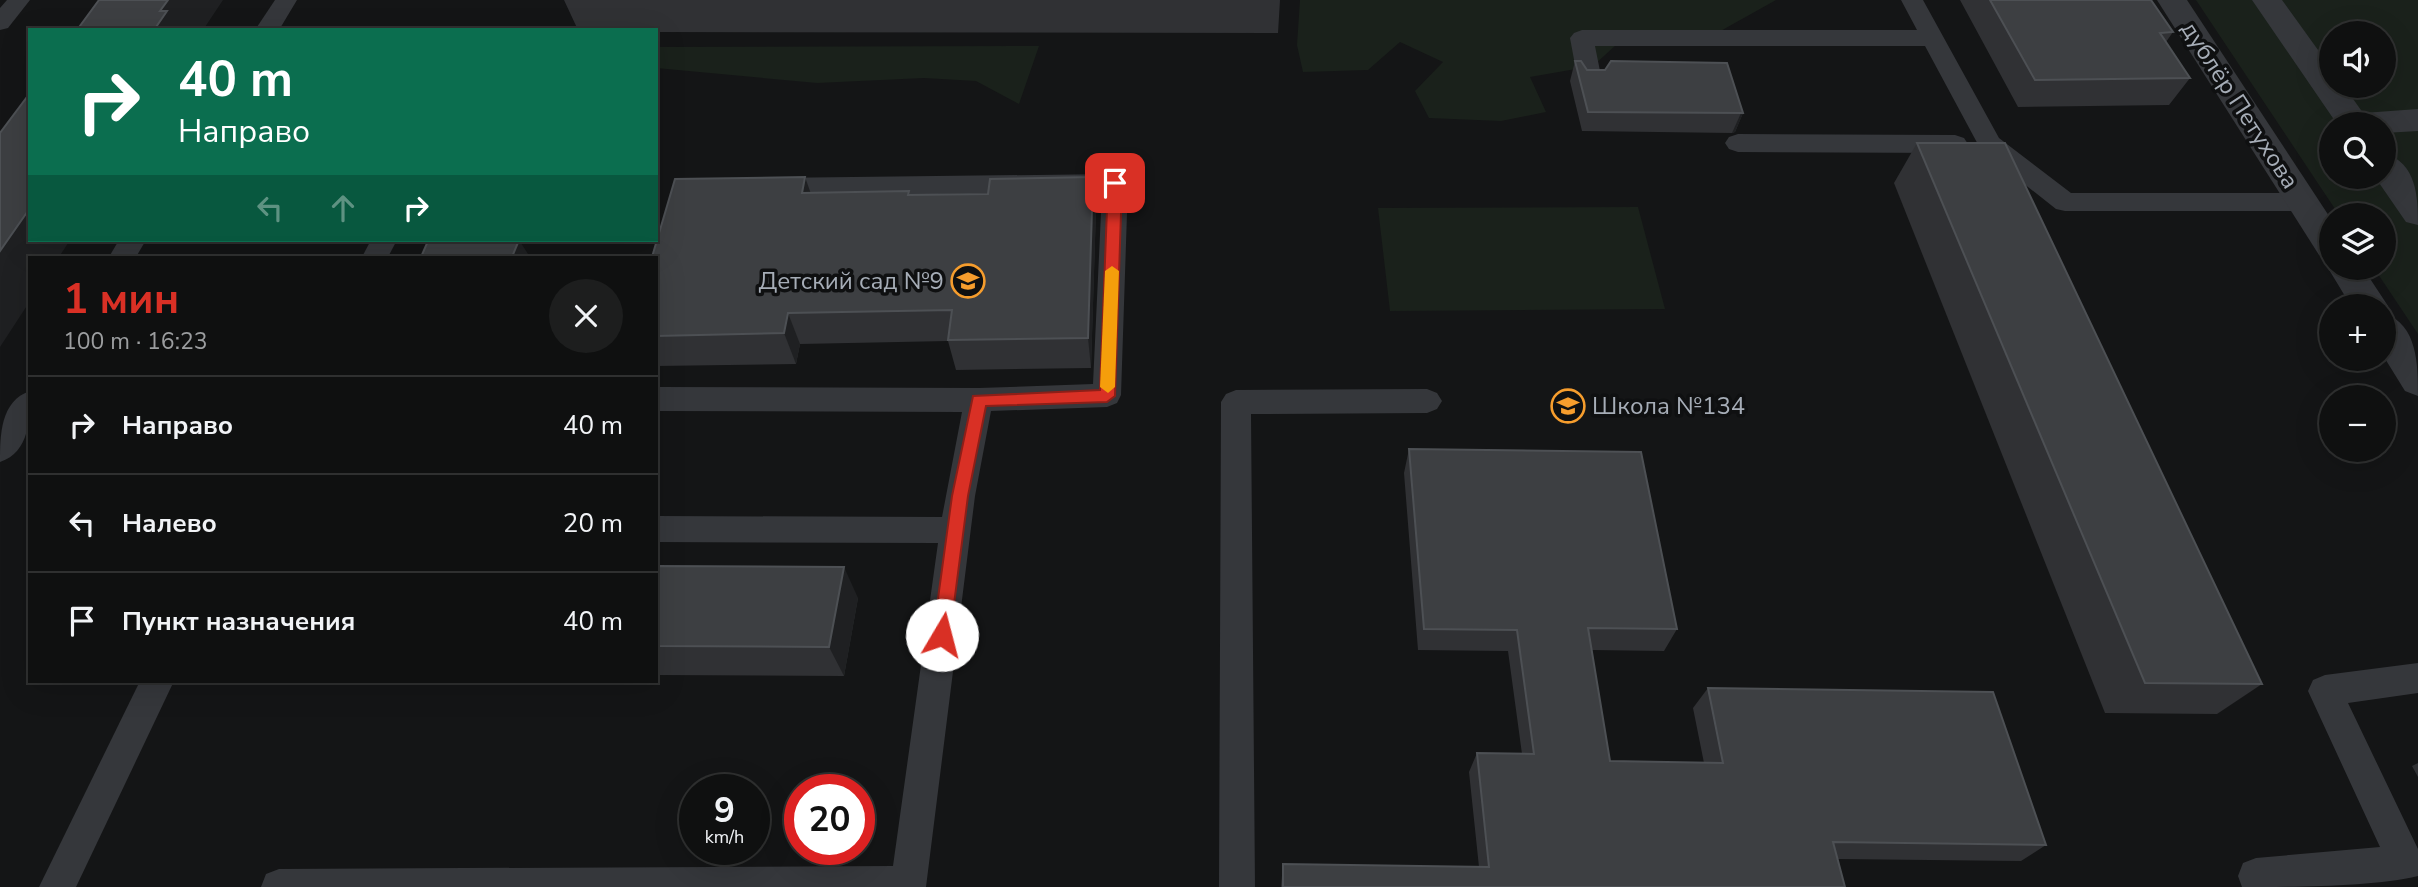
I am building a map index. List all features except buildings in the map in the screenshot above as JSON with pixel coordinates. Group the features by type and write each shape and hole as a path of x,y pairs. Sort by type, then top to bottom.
{"street":[{"name":"дублёр Петухова","path":"2172,0 2319,228"},
{"path":"2267,0 2346,112"},
{"path":"2396,122 2418,120"},
{"path":"2396,182 2418,213"},
{"path":"2396,346 2418,381"}],"lane":[{"path":"268,28 286,0"},
{"path":"1912,0 1990,144 2065,202 2302,202"},
{"path":"1590,81 1582,38 1931,38"},
{"path":"1738,143 1990,144"},
{"path":"658,399 979,400 1107,396 1115,183 744,187"},
{"path":"279,887 908,885 956,530 979,400"},
{"path":"1237,887 1236,402 1427,401"},
{"path":"0,450 28,406"},
{"path":"658,529 956,530"},
{"path":"2256,876 2406,863 2325,691 2418,678"},
{"path":"57,887 156,683"}],"shaded area":[{"path":"1300,0 1776,0 1717,33 1628,34 1593,66 1530,77 1546,112 1501,121 1429,118 1415,91 1443,62 1400,42 1368,70 1303,72 1297,45"},
{"path":"2196,0 2418,0 2418,334 2396,301 2396,294 2391,294 2382,280 2396,280 2396,203 2331,203 2322,189 2396,189 2396,112 2319,112 2319,185"},
{"path":"1039,46 1019,104 976,81 924,78 817,83 658,68 658,47"},
{"path":"1638,207 1665,309 1390,311 1378,208"}],"slow traffic":[{"path":"1108,387 1112,271"}],"place":[{"name":"Детский сад №9","path":"968,281"},
{"name":"Школа №134","path":"1568,406"}],"route":[{"path":"942,635 960,496 979,400 1107,396 1115,183"}]}
